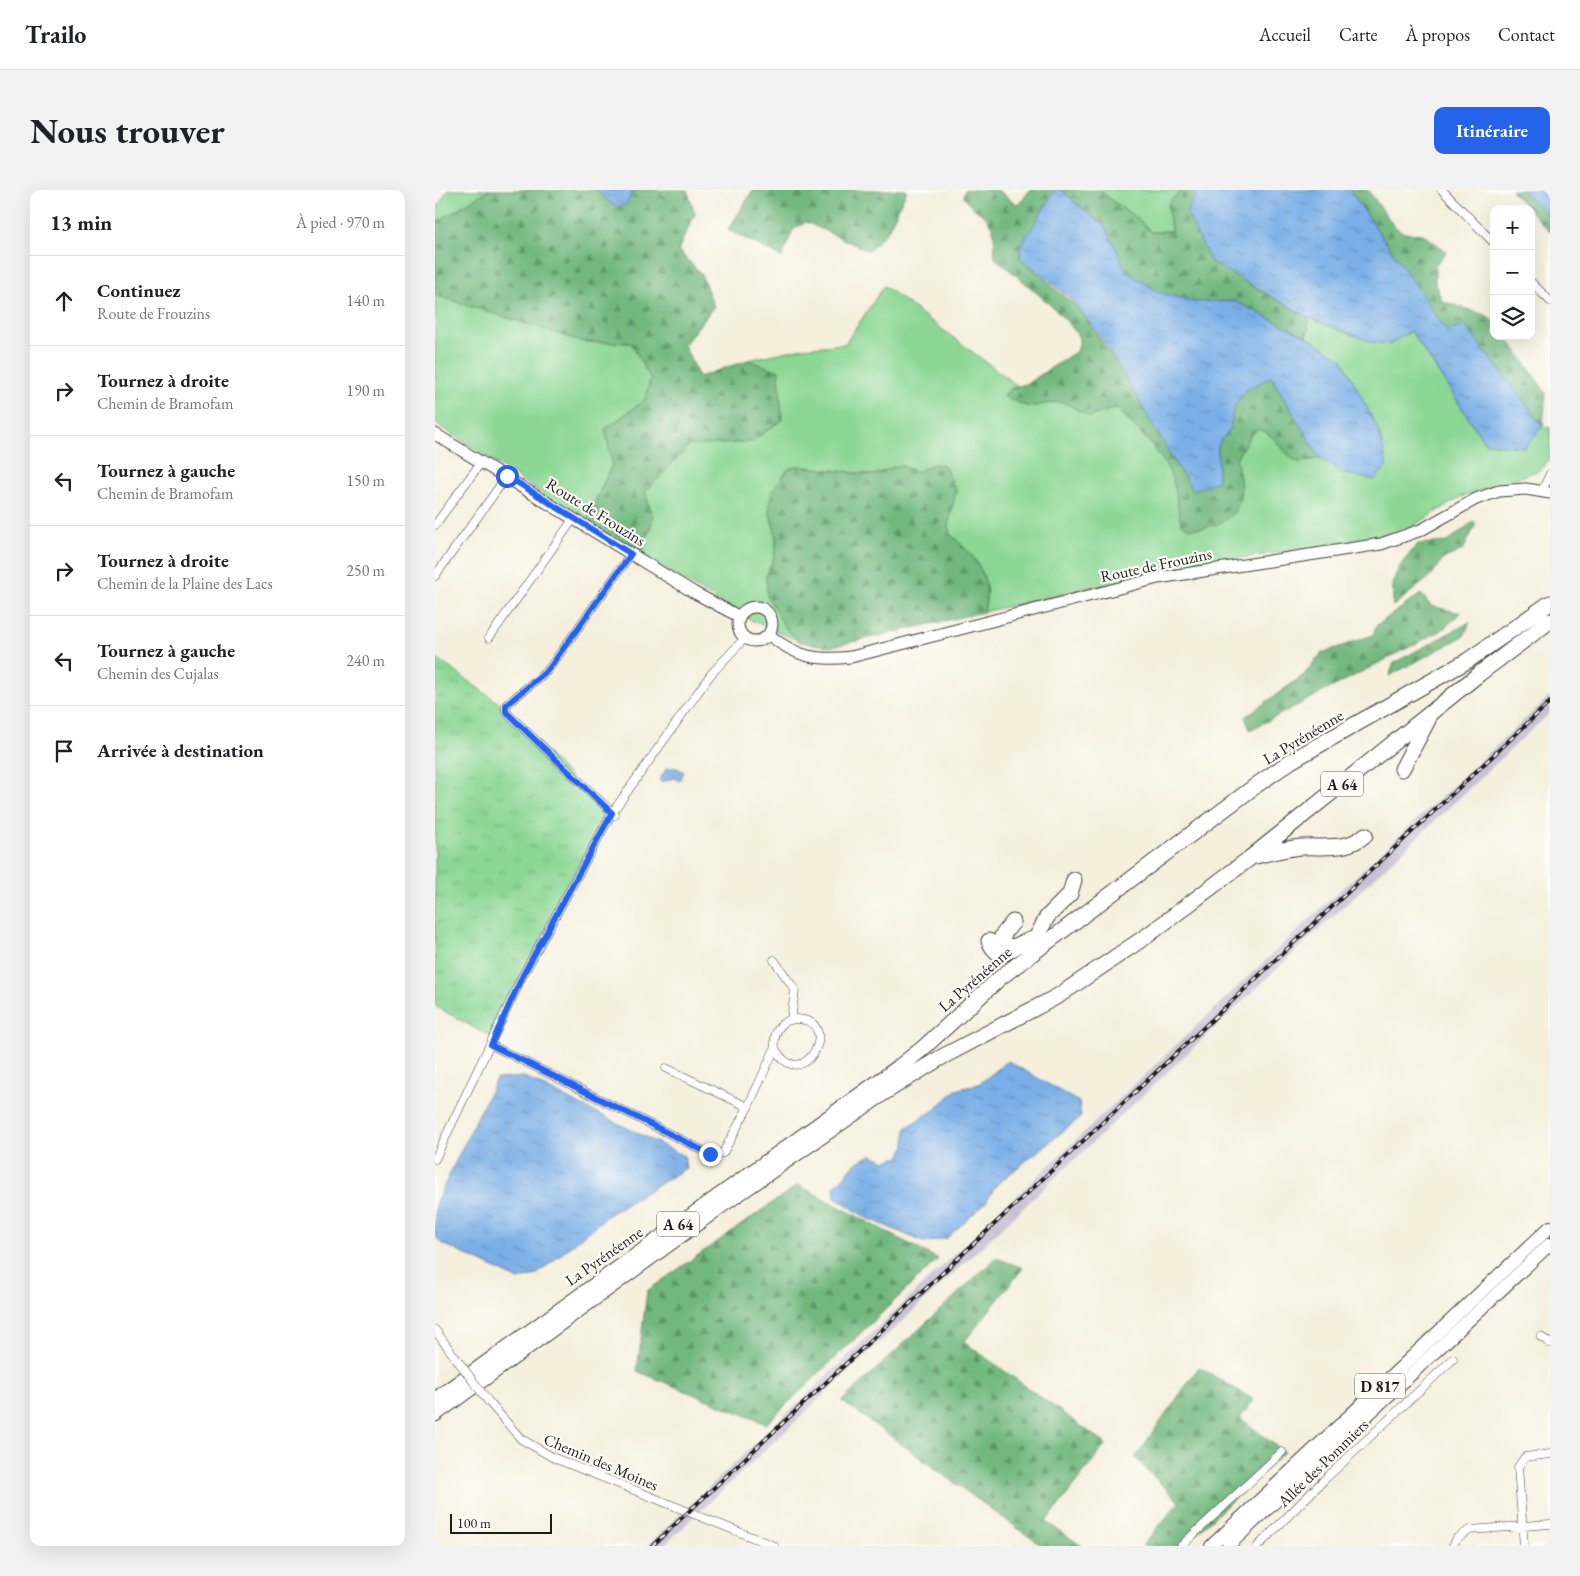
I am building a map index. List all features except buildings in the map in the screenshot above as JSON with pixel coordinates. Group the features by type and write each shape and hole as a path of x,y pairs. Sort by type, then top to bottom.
{"highway":[{"name":"La Pyrénéenne","path":"435,1400 897,1068 1024,950 1065,928 1291,761 1467,661 1550,603"},
{"name":"La Pyrénéenne","path":"435,1414 726,1202 885,1092 940,1058 1058,996 1149,935 1250,858 1434,710 1550,621"},
{"path":"1402,769 1416,739 1434,710"},
{"path":"1250,858 1302,847 1344,846 1353,844 1365,835"},
{"path":"1024,950 1047,917 1070,894 1074,880"},
{"path":"989,941 995,952 1002,954 1024,950 1036,938 1047,917"},
{"path":"1013,922 1004,932 1003,940 1009,947 1024,950"},
{"path":"1036,938 1065,928"}],"main road":[{"name":"Route de Frouzins","path":"435,435 507,476 693,592 740,617"},
{"name":"Route de Frouzins","path":"769,635 792,652 806,656 821,659 851,657 1158,578 1381,544 1430,526 1469,503 1490,494 1516,489 1546,492"},
{"path":"759,608 765,610 773,624 769,635 760,641 745,638 739,628 740,617 748,609 759,608"},
{"name":"D 817","path":"1211,1546 1550,1227"},
{"name":"D 817","path":"1228,1546 1550,1244"}],"street":[{"path":"1442,190 1490,239"},
{"path":"1535,286 1550,301"},
{"path":"435,525 482,461"},
{"path":"1546,492 1550,474"},
{"path":"435,576 507,476"},
{"path":"489,638 574,518"},
{"path":"614,814 506,712 506,705 548,670 631,554"},
{"path":"435,1159 523,975 614,814 711,674 745,638"},
{"path":"774,960 795,990 791,1020"},
{"path":"491,1045 710,1154 723,1152 748,1107 775,1048 775,1033 783,1023 791,1020 803,1020 814,1028 819,1039 816,1053 805,1062 798,1064 782,1059 775,1048"},
{"path":"667,1068 748,1107"},
{"name":"Chemin des Moines","path":"435,1330 488,1401 521,1439 554,1458 774,1546"},
{"path":"1541,1337 1550,1342"},
{"name":"Allée des Pommiers","path":"1263,1545 1324,1480 1453,1360"},
{"path":"1181,1546 1282,1452"},
{"path":"1524,1546 1521,1527 1518,1467 1525,1456 1550,1454"},
{"path":"1453,1546 1457,1538 1470,1530 1550,1524"}],"shaded area":[{"path":"1550,696 1550,713 663,1546 647,1546 1285,942"}],"green space":[{"path":"448,190 489,190 435,223 435,211"},
{"path":"489,190 687,190 695,214 678,250 701,274 714,306 684,345 699,377 748,360 779,371 782,420 751,442 689,446 645,492 653,518 641,556 586,523 612,464 605,429 645,400 650,378 631,343 584,342 435,295 435,223"},
{"path":"753,190 907,190 888,230 869,251 806,222 793,230 782,257 728,230"},
{"path":"965,190 997,190 1018,205 1030,190 1055,190 1020,247 1020,258 1080,310 1114,361 1218,480 1218,445 1230,429 1233,406 1247,389 1271,377 1320,458 1301,462 1296,461 1271,436 1258,429 1251,435 1236,458 1241,494 1234,512 1228,518 1213,526 1204,528 1188,527 1181,524 1174,483 1162,459 1148,440 1116,408 1090,417 1067,404 1057,402 1029,407 1004,396 1010,389 1028,383 1077,351 1079,339 1075,331 1055,309 995,258 992,227 987,219 972,207 963,196"},
{"path":"1061,190 1100,190 1151,232 1171,231 1168,204 1181,190 1199,190 1245,282 1309,318 1307,337 1234,301 1194,302 1159,292 1127,272 1106,228"},
{"path":"1100,190 1181,190 1168,204 1171,231 1151,232 1139,220"},
{"path":"1350,190 1368,190 1394,226 1404,233 1423,234 1447,252 1435,265 1435,284 1442,301 1488,316 1490,318 1490,340 1509,340 1546,393 1543,426 1465,326 1447,331"},
{"path":"1511,190 1522,190 1550,218 1550,232 1535,216 1535,205 1524,205"},
{"path":"884,286 1018,386 1010,389 1005,397 1029,407 1057,402 1067,404 1090,416 1116,408 1147,440 1168,469 1175,489 1181,524 1241,486 1236,458 1251,435 1258,429 1271,436 1296,461 1301,462 1320,458 1342,473 1342,359 1307,337 1309,318 1343,332 1390,344 1411,331 1485,443 1525,447 1543,426 1550,428 1550,459 1540,470 1461,497 1413,526 1367,541 1194,564 983,612 986,589 980,569 975,559 950,535 948,526 956,490 934,464 917,472 900,465 873,475 797,466 769,511 776,544 766,576 786,629 801,642 749,619 641,556 653,519 645,492 689,445 751,442 779,371 748,360 802,348 845,344"},
{"path":"435,295 584,342 631,343 650,378 645,400 605,429 612,464 586,523 435,423"},
{"path":"934,464 944,465 956,490 948,526 950,534 967,550 980,568 986,589 983,612 830,647 801,642 786,629 767,596 766,576 774,558 777,539 769,511 772,491 788,469 797,466 873,475 900,465 917,472"},
{"path":"1474,521 1476,524 1463,550 1443,559 1431,576 1393,606 1394,579 1400,566 1418,544 1447,542"},
{"path":"1421,594 1431,606 1461,613 1442,630 1250,730 1245,717 1304,675 1322,653 1373,635 1377,625"},
{"path":"1470,622 1464,636 1389,676 1394,663"},
{"path":"435,657 500,704 605,814 491,1037 435,1006"},
{"path":"798,1185 938,1259 766,1424 637,1371 647,1291"},
{"path":"996,1258 1023,1268 964,1342 1106,1444 1046,1522 1082,1546 1042,1546 842,1401"},
{"path":"1199,1367 1254,1400 1240,1418 1284,1452 1183,1546 1142,1546 1179,1502 1135,1458"}],"water":[{"path":"597,190 633,190 626,205 617,207 604,198"},
{"path":"1055,190 1061,190 1106,228 1127,272 1159,292 1194,302 1234,301 1307,337 1342,359 1379,431 1387,466 1375,480 1342,473 1320,458 1271,377 1247,389 1234,406 1230,429 1218,445 1218,481 1193,490 1097,332 1075,304 1020,258 1020,247"},
{"path":"1199,190 1350,190 1447,331 1465,326 1543,426 1525,447 1485,443 1411,331 1390,344 1372,342 1309,318 1211,262 1186,212"},
{"path":"1522,190 1550,190 1550,218"},
{"path":"667,768 677,768 684,772 679,781 674,778 661,782 659,780"},
{"path":"1008,1061 1079,1102 1081,1117 997,1184 986,1202 947,1238 925,1243 865,1217 835,1197 834,1187 857,1162 872,1155 885,1161 900,1157 905,1145 906,1128 934,1110 956,1090 979,1084"},
{"path":"524,1077 684,1156 686,1168 608,1215 536,1275 519,1280 443,1244 435,1237 435,1204 496,1079"}],"railway":[{"path":"652,1546 1550,702"}],"route":[{"path":"507,476 631,554 580,628 548,670 506,705 506,712 612,813 523,975 491,1045 710,1154"}]}
